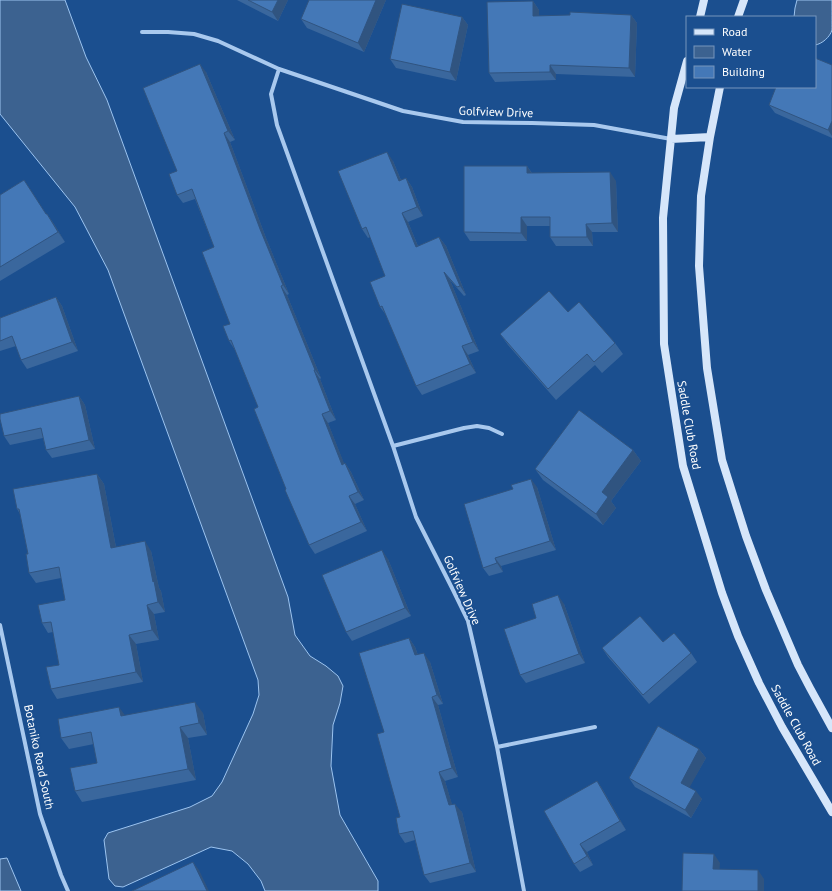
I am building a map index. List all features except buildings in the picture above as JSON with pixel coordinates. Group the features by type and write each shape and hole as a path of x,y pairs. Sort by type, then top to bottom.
{"street":[{"path":"700,16 704,0"},
{"path":"738,16 744,0"},
{"name":"Golfview Drive","path":"142,32 194,34 218,41 279,69 403,111 463,122 594,125 671,139"},
{"name":"Saddle Club Road","path":"686,65 674,108 663,218 664,344 683,466 722,592 738,636 759,683 782,727 832,812"},
{"name":"Golfview Drive","path":"279,69 271,94 277,125 393,446 416,517 468,621 497,747 524,891"},
{"path":"720,88 710,137 701,196 699,266 707,368 722,460 746,536 775,612 798,665 832,728"},
{"path":"671,139 710,137"},
{"path":"393,446 477,426 489,428 502,434"},
{"name":"Botaniko Road South","path":"0,625 1,640 40,814 68,891"},
{"path":"497,747 595,727"}],"water":[{"path":"0,0 65,0 86,57 107,100 288,597 295,635 310,656 338,676 343,686 340,703 333,725 331,766 340,815 378,881 378,891 265,891 261,881 248,864 232,851 211,847 123,887 115,886 109,879 104,840 108,833 190,807 212,796 222,782 253,714 259,695 258,680 108,270 75,207 0,114"},
{"path":"797,0 832,0 832,30 828,38 816,45 816,16 794,16"},
{"path":"7,858 21,891 0,891 0,859"}]}
